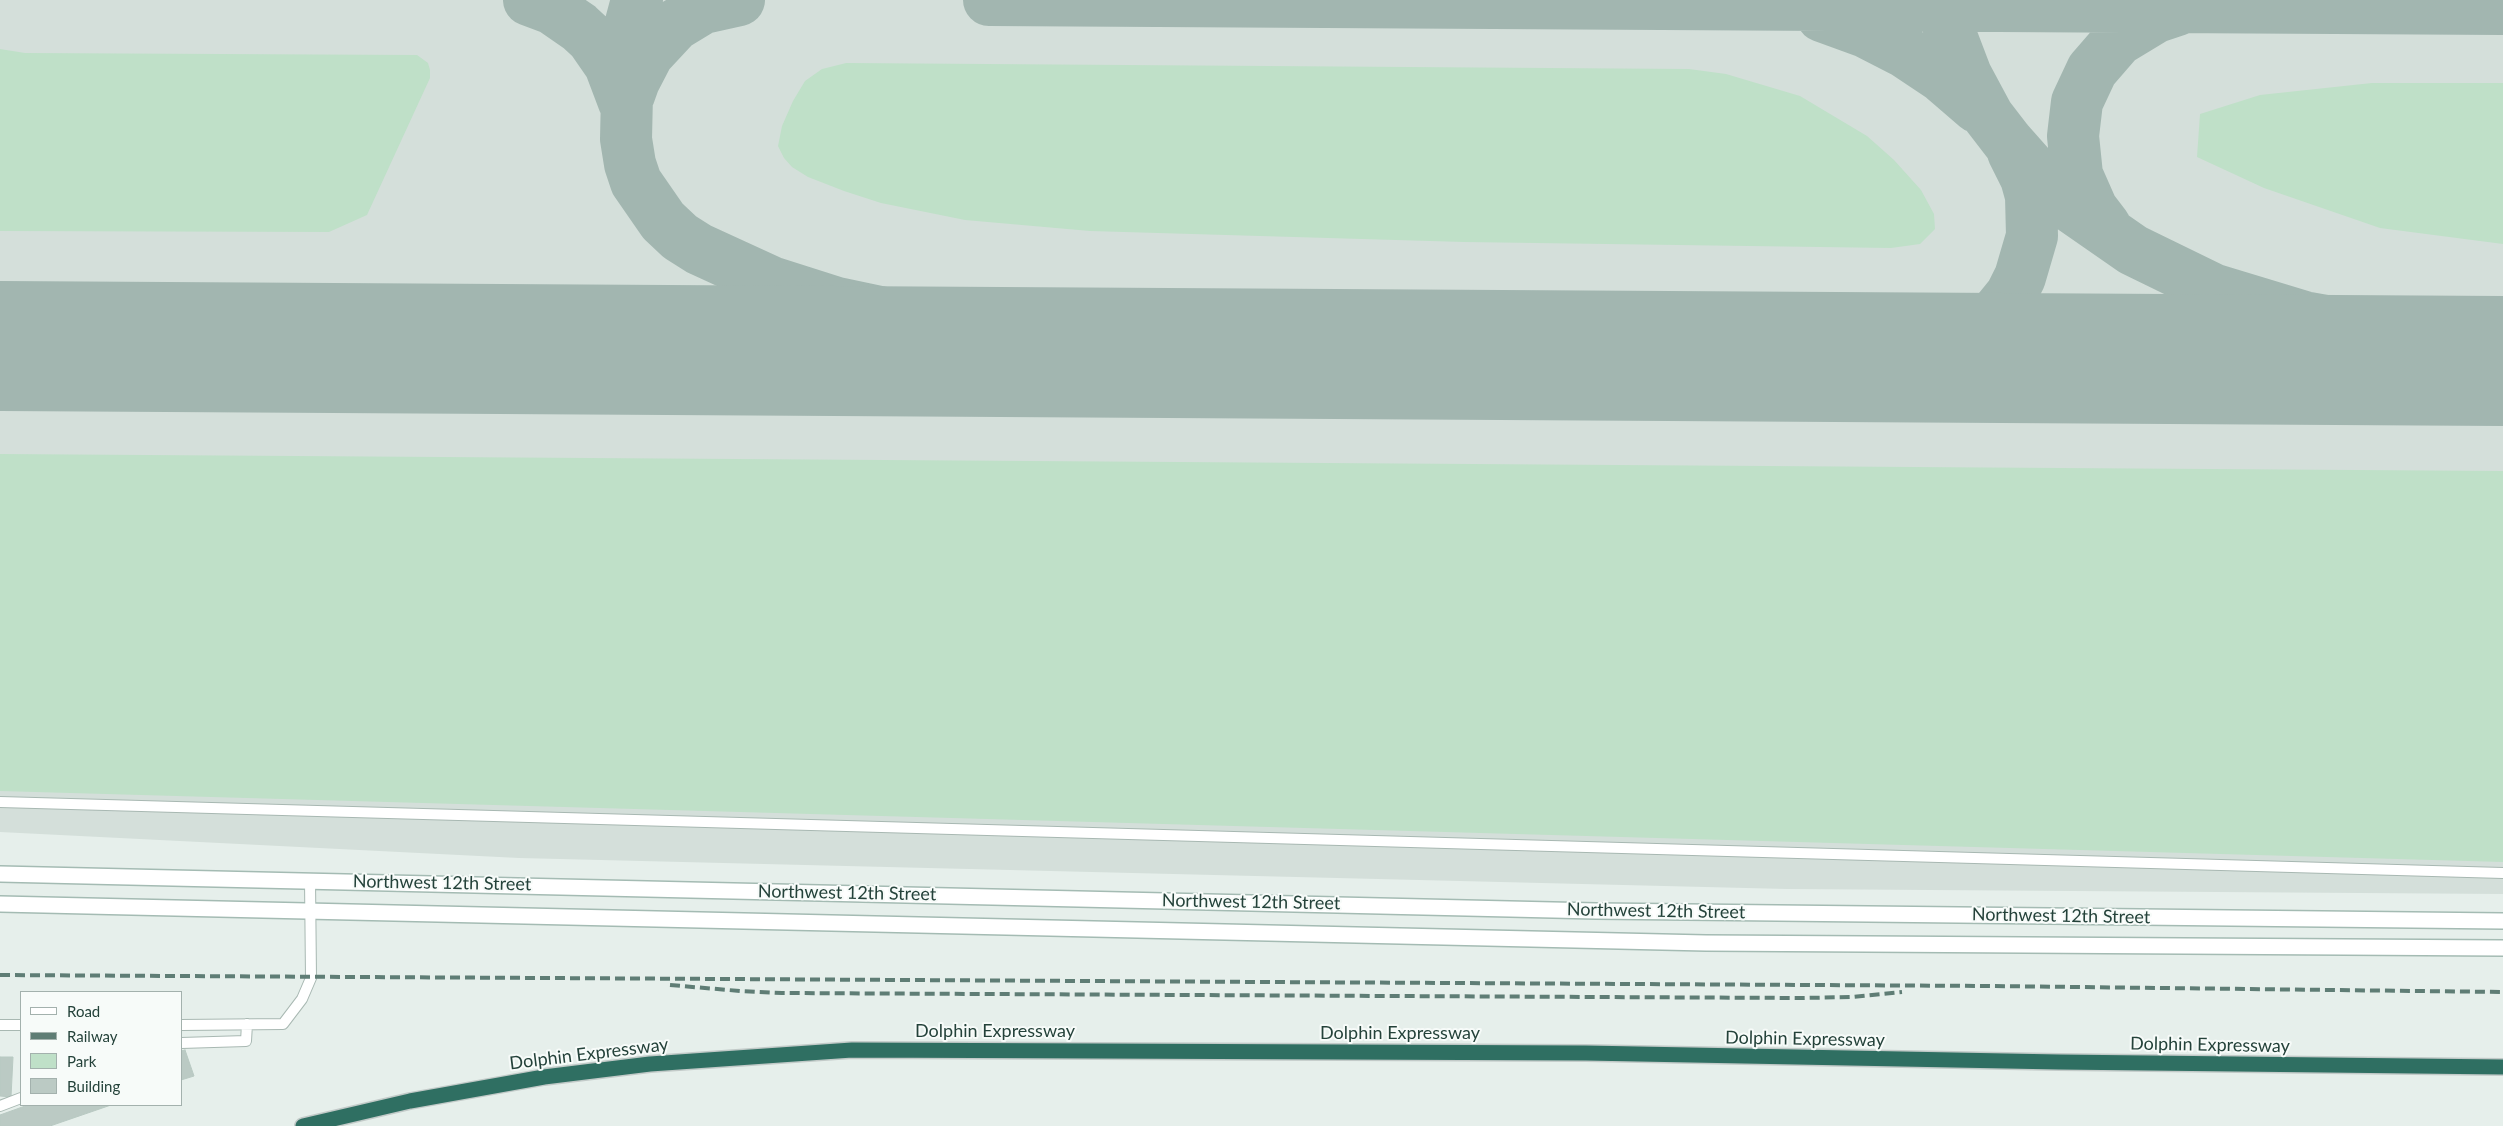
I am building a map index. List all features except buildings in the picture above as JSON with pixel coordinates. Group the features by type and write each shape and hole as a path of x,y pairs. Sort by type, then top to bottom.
{"highway":[{"name":"Dolphin Expressway","path":"303,1126 410,1101 544,1077 650,1064 852,1050 1586,1053 2049,1062 2503,1067"}],"main road":[{"name":"Northwest 12th Street","path":"0,874 1596,911 2503,921"},
{"name":"Northwest 12th Street","path":"0,904 1706,943 2503,948"}],"lane":[{"path":"0,802 2503,874"},
{"path":"182,1025 283,1024 302,999 312,978 310,880"},
{"path":"182,1043 246,1041 247,1024"},
{"path":"0,1025 20,1025"},
{"path":"0,1106 20,1098"}],"shaded area":[{"path":"0,0 2503,0 2503,894 1787,889 519,858 0,832"}],"green space":[{"path":"0,49 25,53 417,55 428,63 430,78 367,215 329,232 0,231"},
{"path":"846,63 1689,69 1726,74 1800,96 1867,136 1894,160 1921,190 1934,214 1935,229 1920,244 1891,248 1464,242 1090,231 965,220 881,203 844,191 808,177 792,167 784,158 778,146 782,126 793,101 805,81 822,69"},
{"path":"2372,83 2503,83 2503,244 2380,228 2264,188 2197,157 2200,114 2260,95"},
{"path":"0,454 2503,471 2503,862 0,791"}],"taxiway":[{"path":"529,0 553,9 579,27 592,39 610,65 624,102"},
{"path":"637,0 630,26 628,50 626,139 630,164 636,182 663,221 680,237 699,249 771,282 837,303 908,318 1007,332 1357,355"},
{"path":"629,95 648,54 675,25 703,8 739,0"},
{"path":"989,0 2503,9"},
{"path":"1942,0 1950,33 1966,75 1988,116 2047,186 2074,209 2133,250 2215,290 2304,317 2399,334 2503,343"},
{"path":"2105,226 2092,209 2077,175 2073,136 2077,102 2092,70 2118,40 2156,17 2177,10"},
{"path":"1822,16 1866,32 1905,52 1941,76 1977,107"},
{"path":"1852,358 1925,351 1948,344 1967,335 1998,311 2011,295 2020,277 2032,236 2031,196 2026,178 2013,152"}],"runway":[{"path":"0,346 2503,361"}],"railway":[{"path":"0,975 1991,986 2503,992"},
{"path":"670,985 782,993 1802,998 1852,997 1902,992"}]}
